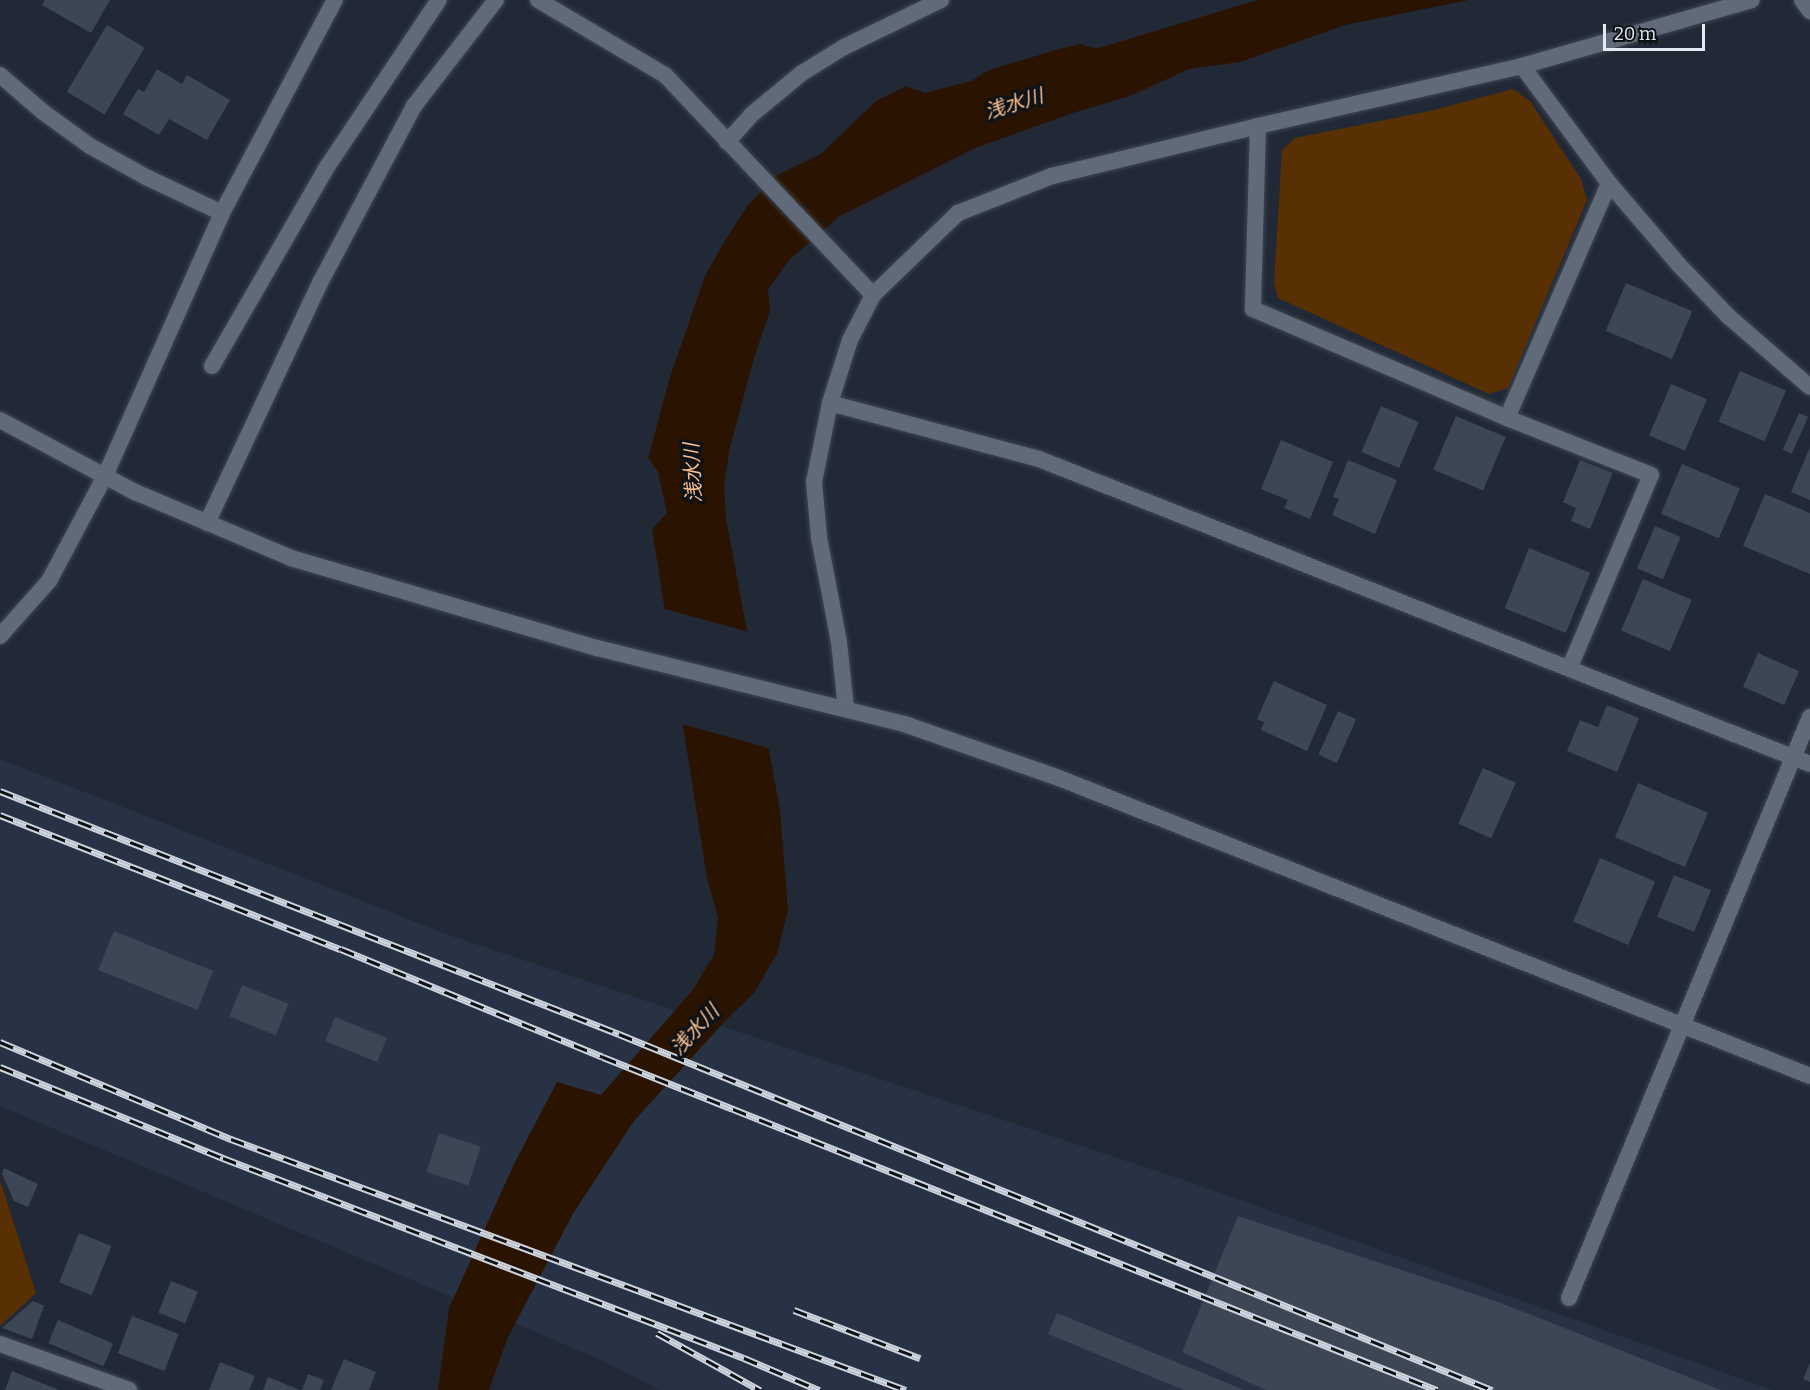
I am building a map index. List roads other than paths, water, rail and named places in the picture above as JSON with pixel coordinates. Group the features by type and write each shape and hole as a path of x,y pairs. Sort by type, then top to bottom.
{"street":[{"path":"0,636 49,581 105,476 222,213 335,0"},
{"path":"212,366 327,167 439,0"},
{"path":"207,523 321,281 414,106 496,0"},
{"path":"538,0 665,75 873,295"},
{"path":"727,142 751,115 802,73 844,47 904,15 940,0"},
{"path":"846,708 839,642 819,537 814,482 830,403 850,340 873,295 958,213 1052,176 1522,66 1752,0"},
{"path":"1802,0 1810,11"},
{"path":"1522,66 1609,183 1679,266 1728,316 1810,387"},
{"path":"0,75 43,112 90,146 148,178 222,213"},
{"path":"1258,126 1253,309 1507,418 1651,475 1570,667"},
{"path":"1507,418 1609,183"},
{"path":"830,403 1039,459 1570,667 1810,764"},
{"path":"0,420 135,492 291,558 597,648 907,725 1059,778 1810,1076"},
{"path":"1569,1299 1810,717"},
{"path":"0,1344 129,1390"}],"water":[{"name":"浅水川","path":"1257,0 1469,0 1345,25 1240,62 1189,69 1130,96 1073,113 975,148 840,216 790,259 768,289 770,311 755,355 730,447 724,485 726,518 780,810 788,910 777,954 754,993 727,1019 634,1121 574,1212 508,1337 489,1390 438,1390 449,1308 514,1164 557,1082 601,1095 692,991 714,955 718,918 707,878 652,529 667,513 658,472 648,458 670,377 705,276 726,239 748,205 777,175 821,154 876,101 906,86 925,93 971,81 989,70 1059,49 1081,44 1096,49"}],"railway":[{"path":"0,791 619,1034 1492,1390"},
{"path":"0,815 341,949 603,1057 1437,1390"},
{"path":"0,1042 231,1139 906,1390"},
{"path":"0,1067 223,1158 744,1358 819,1390"},
{"path":"794,1310 920,1358"},
{"path":"657,1333 760,1390"}]}
